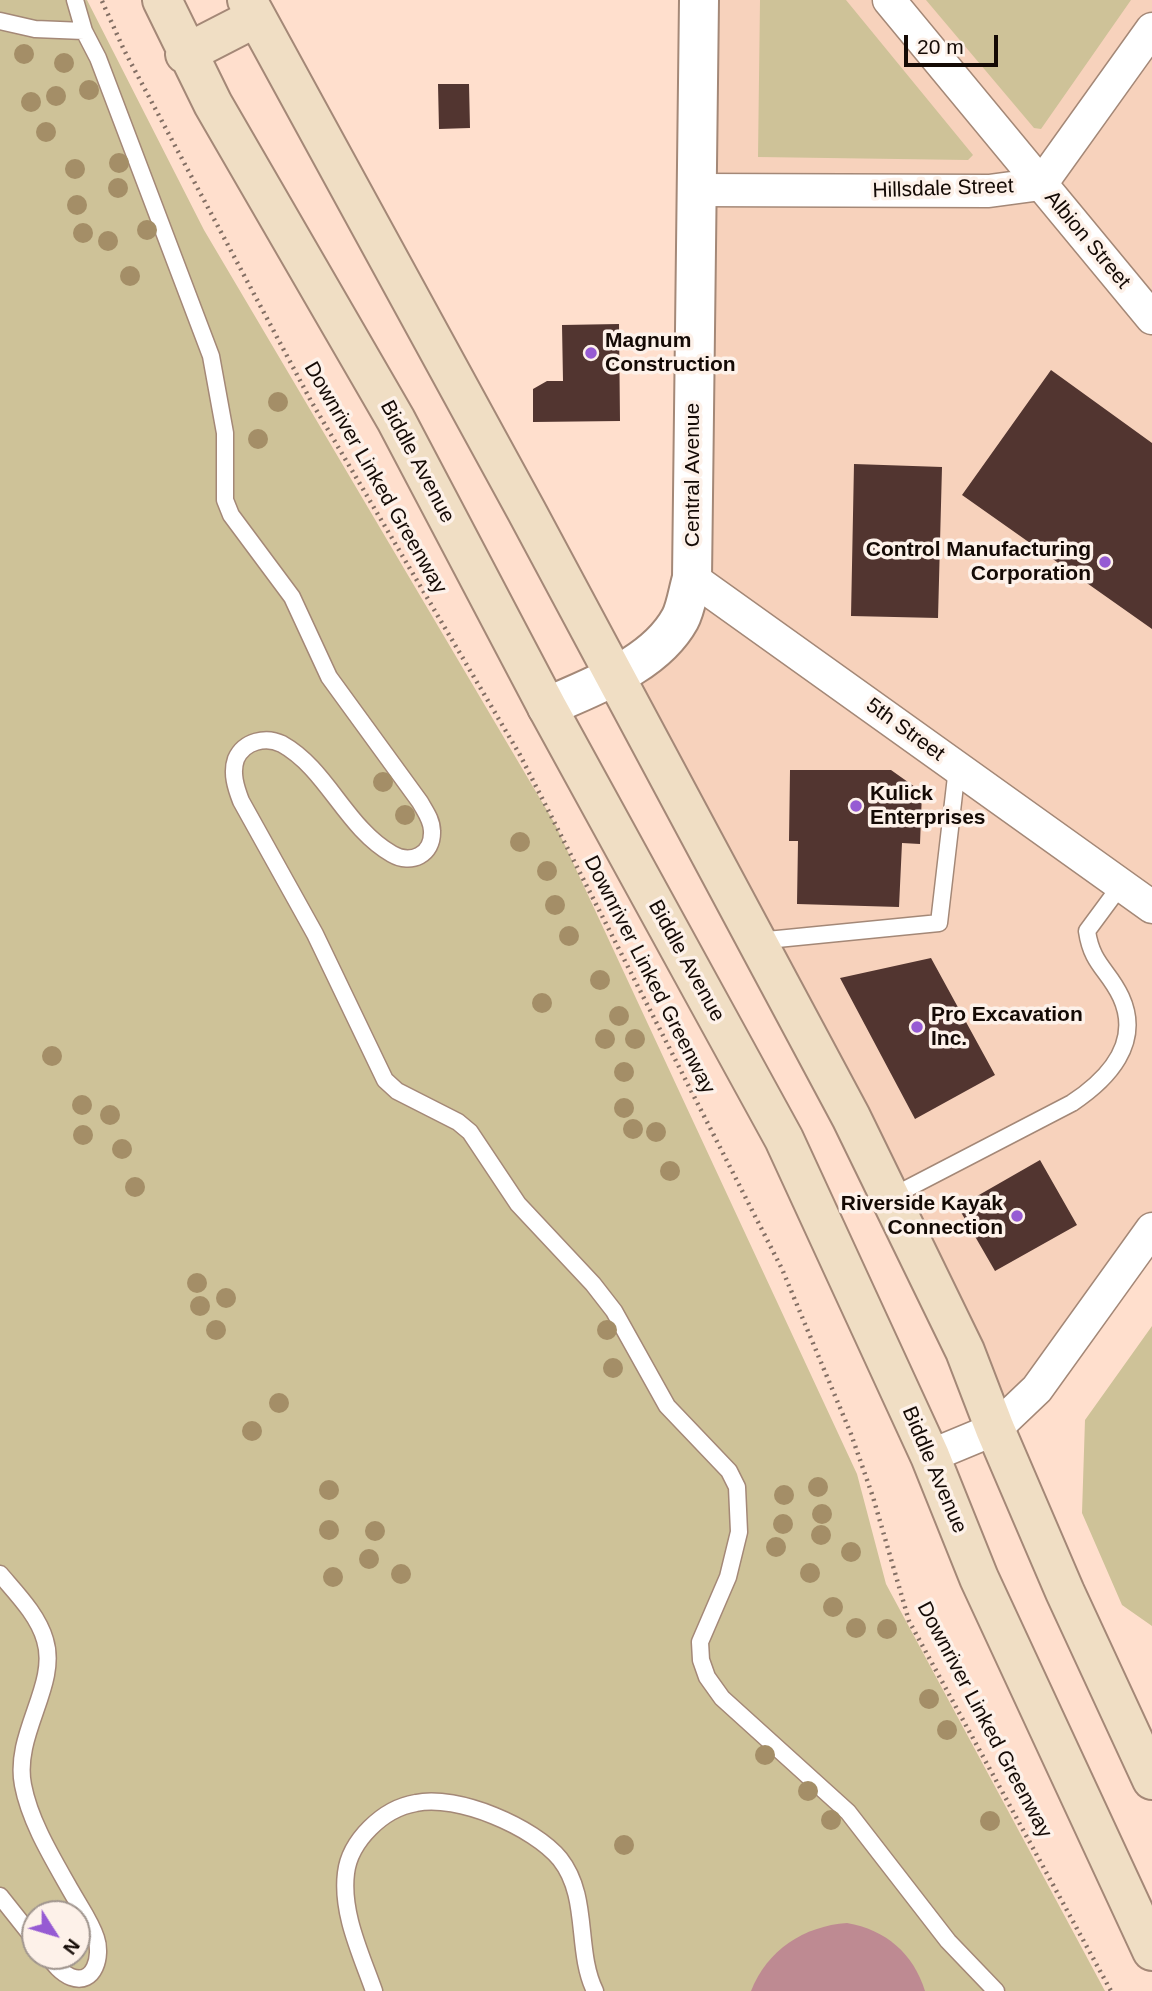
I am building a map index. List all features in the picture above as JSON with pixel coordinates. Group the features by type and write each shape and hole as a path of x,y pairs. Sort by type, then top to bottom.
{"main road":[{"name":"Biddle Avenue","path":"162,0 186,54 396,420 547,707 784,1139 930,1456 979,1578 1152,1951"},
{"path":"186,54 251,9 527,512 850,1117 965,1351 995,1429 1141,1730 1152,1780"}],"street":[{"name":"Central Avenue","path":"547,707 613,676 651,652 680,619 692,578 699,0"},
{"name":"Albion Street","path":"889,0 1152,318"},
{"name":"Hillsdale Street","path":"696,190 989,191 1041,184 1152,29"},
{"name":"5th Street","path":"692,578 1152,907"},
{"path":"930,1456 995,1429 1037,1389 1152,1229"}],"lane":[{"path":"53,30 71,19 75,0"},
{"path":"75,0 84,31 98,58 211,356 225,433 225,500 231,516 292,597 329,677 420,802 433,832 425,853 414,859 404,859 391,854 362,830 296,755 268,740 255,741 244,748 236,759 235,784 241,801 315,934 384,1080 397,1091 458,1122 470,1132 518,1204 593,1284 614,1311 667,1406 718,1456 737,1487 740,1512 735,1553 700,1642 701,1660 707,1677 732,1707 848,1812 948,1941 996,1991"},
{"path":"0,21 53,30 84,31"},
{"path":"53,30 84,40 98,58"},
{"path":"757,941 939,923 957,768"},
{"path":"889,1198 1072,1103 1093,1089 1116,1066 1126,1044 1127,1021 1121,998 1090,952 1087,931 1121,885"},
{"path":"0,1574 38,1623 48,1656 47,1669 23,1745 23,1786 40,1832 77,1900"},
{"path":"374,1991 349,1916 346,1874 351,1854 362,1835 388,1813 419,1802 470,1808 494,1816 517,1827 550,1849 561,1861 577,1895 586,1963 595,1991"},
{"path":"0,1896 21,1922"},
{"path":"62,1970 67,1975 84,1978 97,1966 99,1950 91,1925"}],"path":[{"name":"Downriver Linked Greenway","path":"102,0 130,61 311,401 520,755 782,1269 851,1434 873,1497 909,1621 1111,1991"}],"shaded area":[{"path":"0,0 87,0 204,230 555,824 857,1474 886,1584 1105,1991 0,1991"},
{"path":"699,0 1152,0 1152,1229 995,1429 632,665 680,619"},
{"path":"760,0 846,0 973,155 968,160 758,157"},
{"path":"926,0 1131,0 1041,129 1034,128"},
{"path":"1152,1326 1152,1626 1122,1605 1082,1513 1085,1420"},
{"path":"847,1923 874,1931 896,1945 913,1965 925,1991 751,1991 767,1964 789,1943 816,1929"}],"building":[{"path":"438,84 469,84 470,128 439,129"},
{"name":"Magnum Construction","path":"619,324 620,421 533,422 533,389 547,381 563,381 562,325"},
{"name":"Control Manufacturing Corporation","path":"1051,370 1152,443 1152,629 962,495"},
{"path":"854,464 942,467 938,618 851,616"},
{"path":"790,770 891,770 922,792 920,844 902,843 899,907 797,904 798,841 789,841"},
{"name":"Pro Excavation Inc.","path":"931,958 995,1075 915,1119 840,978"},
{"name":"Riverside Kayak Connection","path":"1040,1160 1077,1225 995,1271 958,1207"}],"place":[{"name":"Magnum Construction","path":"591,353"},
{"name":"Control Manufacturing Corporation","path":"1105,562"},
{"name":"Kulick Enterprises","path":"856,806"},
{"name":"Pro Excavation Inc.","path":"917,1027"},
{"name":"Riverside Kayak Connection","path":"1017,1216"}]}
